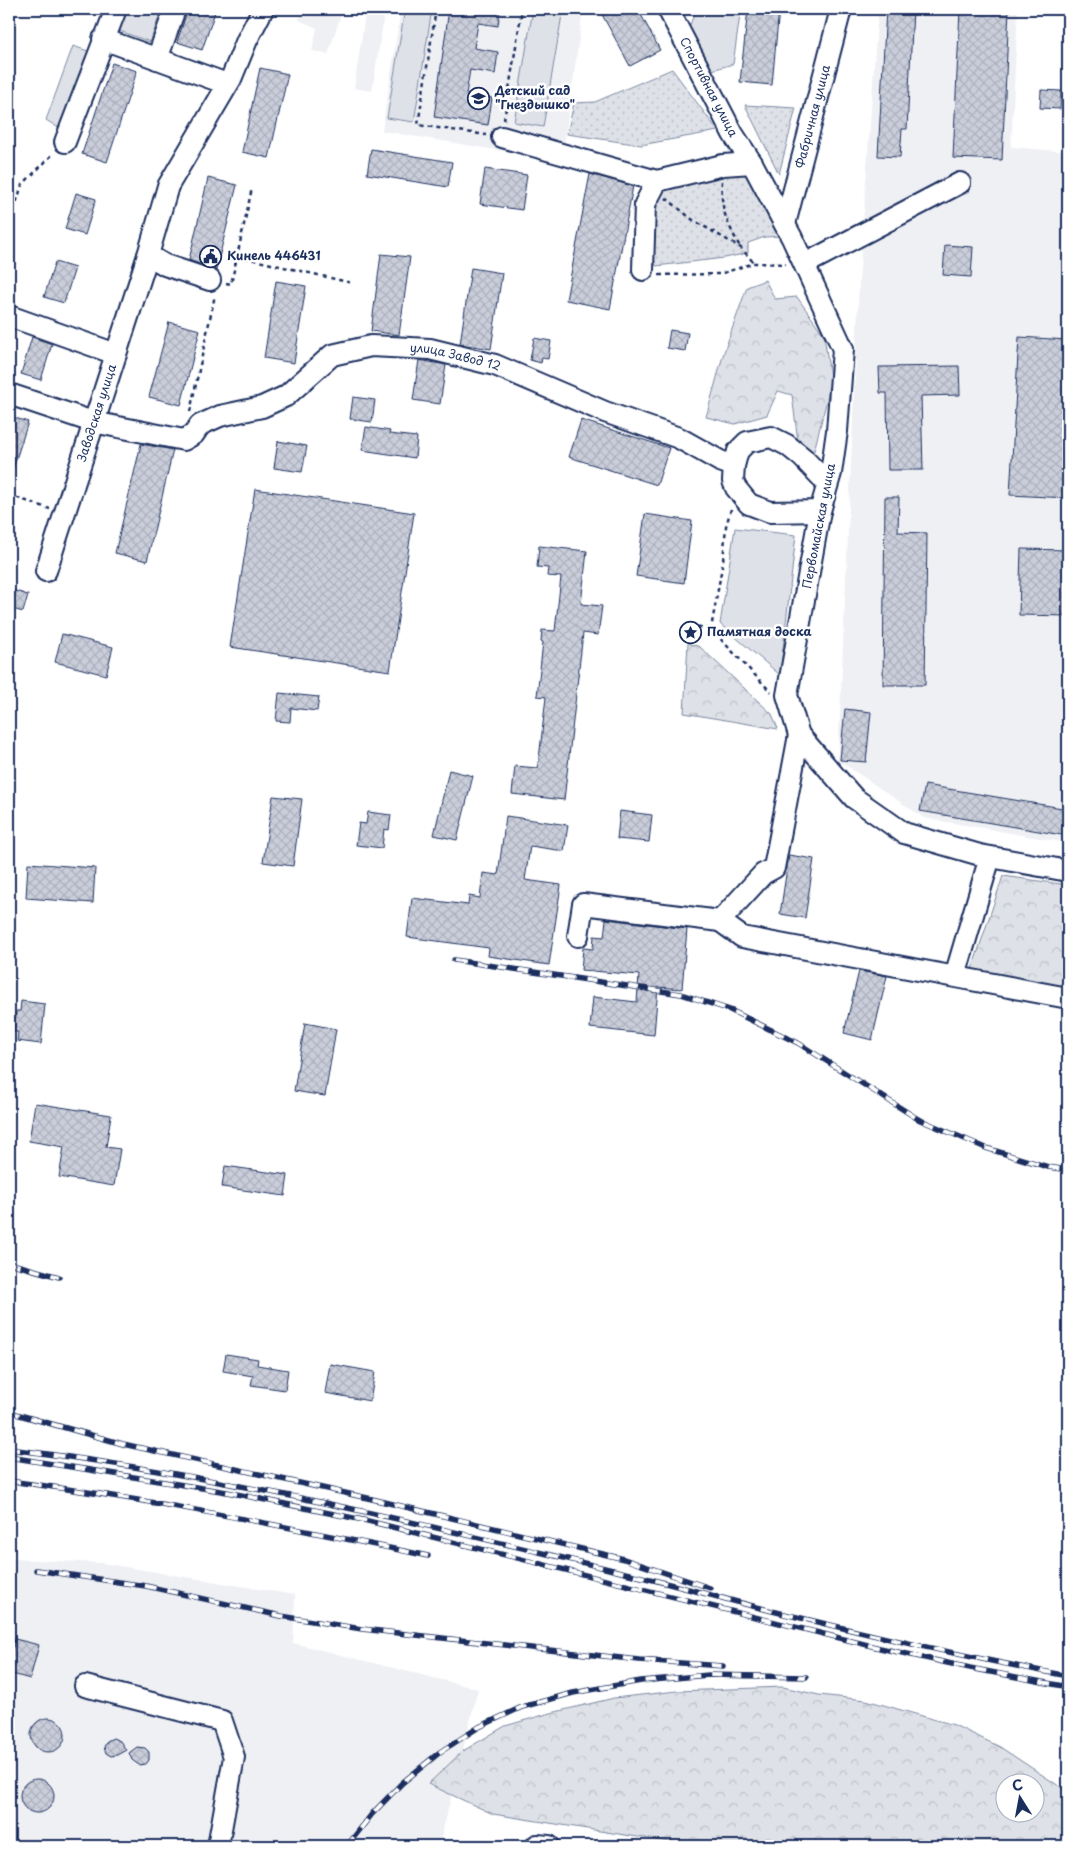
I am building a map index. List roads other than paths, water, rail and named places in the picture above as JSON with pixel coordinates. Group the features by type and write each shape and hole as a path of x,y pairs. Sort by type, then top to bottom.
{"street":[{"path":"66,142 103,39 116,9"},
{"path":"157,59 175,9"},
{"name":"Заводская улица","path":"46,571 148,255 168,186 231,79 247,40 263,9"},
{"name":"Спортивная улица","path":"668,9 733,134 752,163 785,224"},
{"name":"Фабричная улица","path":"785,224 841,9"},
{"path":"103,39 227,84"},
{"path":"502,137 657,181 723,165 752,163"},
{"path":"649,272 645,204 657,181"},
{"path":"805,264 960,183"},
{"name":"Первомайская улица","path":"785,224 843,349 837,431 830,473 820,511 788,695 799,735 854,798 904,833 990,856 1068,871"},
{"path":"148,255 165,265 213,285"},
{"path":"9,316 116,354"},
{"name":"улица Завод 12","path":"93,422 184,440 194,434 200,425 213,419 262,406 286,396 332,355 371,346 430,349 495,365 605,412 679,438 720,461 734,466"},
{"path":"9,394 93,422"},
{"path":"820,511 770,512 749,504 736,488 733,481 738,451 747,442 771,437 787,445 802,457 827,483"},
{"path":"720,922 763,874 774,868 799,735"},
{"path":"955,976 990,856"},
{"path":"578,936 583,904 720,922 742,937 1068,998"},
{"path":"85,1686 222,1721 234,1757 218,1846"}],"railway":[{"path":"454,960 681,994 730,1010 798,1043 918,1119 986,1148 1048,1167 1068,1170"},
{"path":"9,1263 59,1277"},
{"path":"9,1412 123,1444 372,1499 624,1559 710,1588"},
{"path":"9,1449 86,1459 162,1472 391,1517 640,1576 774,1612 966,1656 1068,1676"},
{"path":"9,1457 227,1492 368,1521 880,1648 1068,1687"},
{"path":"9,1481 167,1505 428,1556"},
{"path":"36,1570 146,1586 281,1616 362,1629 639,1660 723,1666"},
{"path":"347,1846 372,1814 402,1783 440,1752 479,1727 522,1707 573,1693 641,1681 709,1675 806,1677"}],"place":[{"name":"Детский сад \"Гнездышко\"","path":"479,98"},
{"name":"Кинель 446431","path":"211,256"},
{"name":"Памятная доска","path":"691,632"}]}
